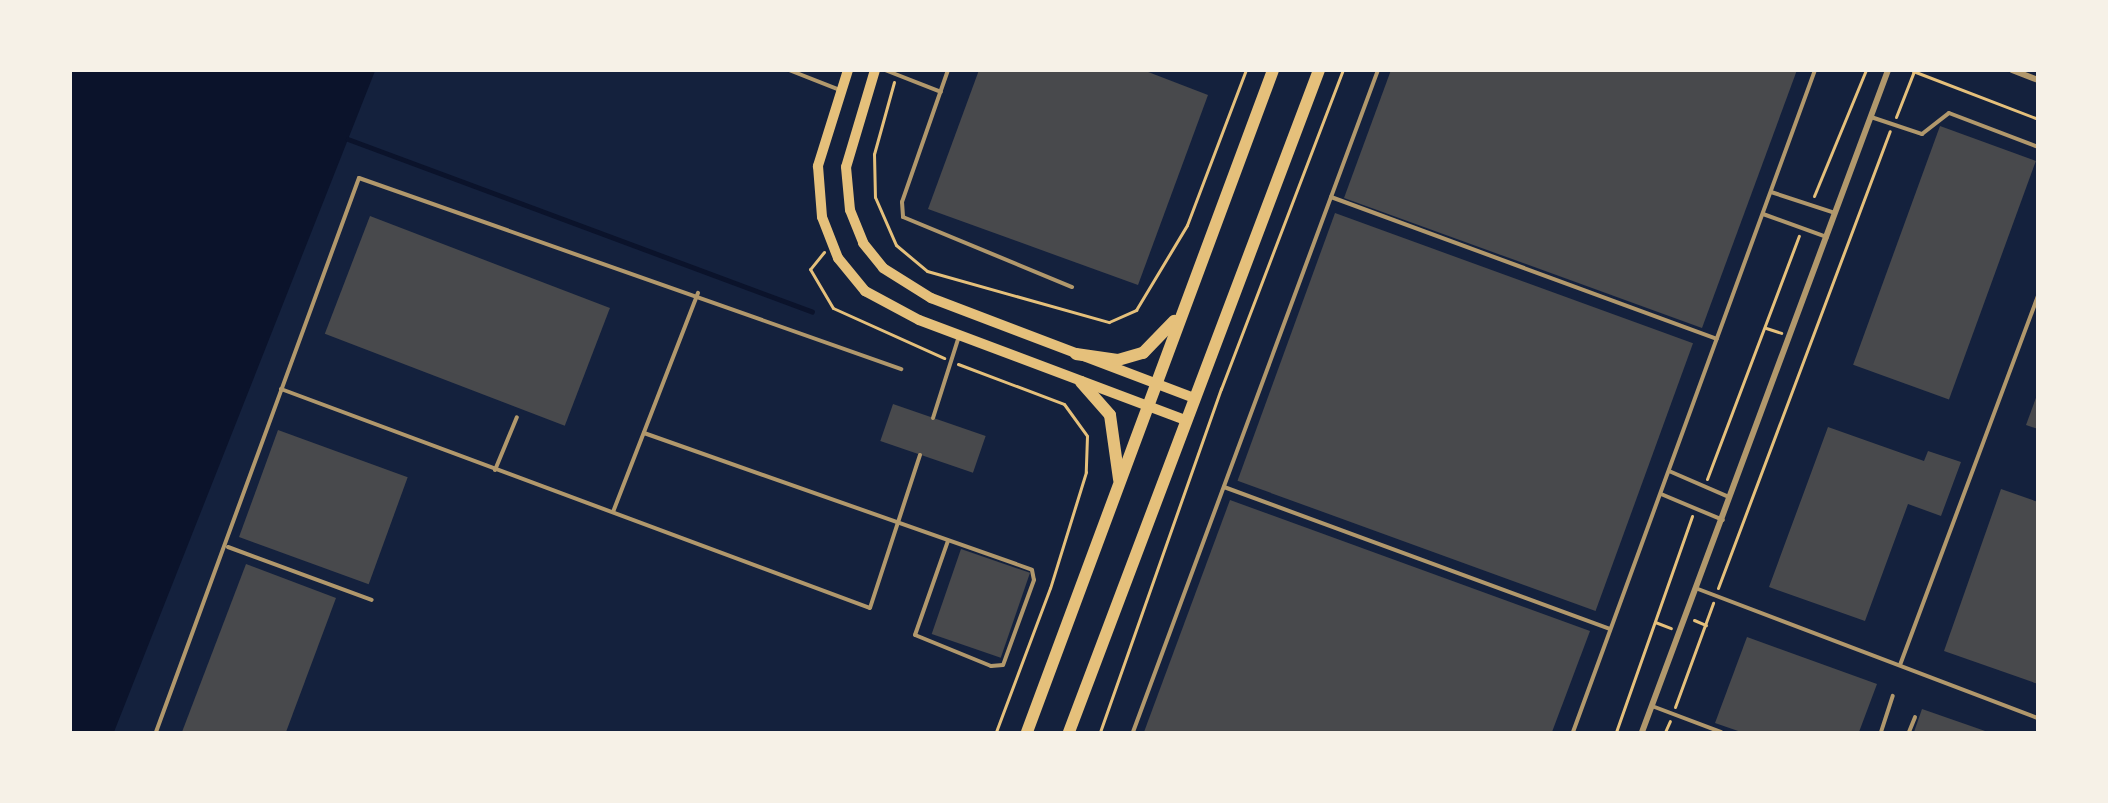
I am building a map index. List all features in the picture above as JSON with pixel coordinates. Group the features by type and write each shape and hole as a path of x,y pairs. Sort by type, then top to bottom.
{"main road":[{"path":"848,70 818,166 822,217 834,248 865,291 959,336 1185,420"},
{"path":"875,70 846,167 850,210 863,243 906,285 1076,354 1192,397"},
{"path":"1027,732 1145,406 1273,70"},
{"path":"1069,732 1192,397 1318,70"},
{"path":"1076,354 1118,360 1143,353 1183,308"},
{"path":"1081,382 1110,415 1119,483"}],"street":[{"path":"1641,732 1698,589 1888,70"},
{"path":"2012,70 2037,80"}],"lane":[{"path":"789,70 841,90"},
{"path":"885,70 941,92"},
{"path":"948,70 902,202 903,217 1072,287"},
{"path":"1133,732 1378,70"},
{"path":"1573,732 1815,70"},
{"path":"1871,117 1922,134 1949,113 2037,147"},
{"path":"156,732 228,547 281,389 359,178 698,293 901,369"},
{"path":"1771,192 1835,213"},
{"path":"1331,197 1717,339"},
{"path":"1763,214 1827,237"},
{"path":"613,512 698,293"},
{"path":"1900,665 2037,295"},
{"path":"933,418 959,336"},
{"path":"281,389 870,608 920,455"},
{"path":"495,470 517,417"},
{"path":"644,434 948,541 1034,573 1003,665 991,666 915,635 948,541"},
{"path":"1669,471 1731,498"},
{"path":"1224,487 1610,629"},
{"path":"1661,494 1723,520"},
{"path":"228,547 372,600"},
{"path":"1698,589 2037,718"},
{"path":"1881,732 1893,696"},
{"path":"1651,706 1721,732"},
{"path":"1909,732 1915,717"}],"path":[{"path":"1123,320 1136,310 1187,225 1246,70"},
{"path":"1100,732 1221,389 1343,70"},
{"path":"1810,205 1866,70"},
{"path":"1665,732 1913,71 2037,119"},
{"path":"1704,486 1802,228"},
{"path":"834,248 816,256 810,269 833,308 951,361 1064,404 1087,436 1083,482 996,732"},
{"path":"1616,732 1695,508"},
{"path":"1687,617 1706,625"}],"water":[{"path":"70,71 375,71 114,732 71,732"}],"building":[{"path":"979,70 1143,70 1208,95 1138,285 928,209"},
{"path":"1391,70 1797,70 1702,328 1344,198"},
{"path":"1940,126 2036,161 1949,400 1853,365"},
{"path":"1335,213 1693,343 1596,611 1238,481"},
{"path":"370,216 610,308 565,426 325,334"},
{"path":"2038,395 2038,429 2026,425"},
{"path":"893,404 986,436 973,473 880,441"},
{"path":"1828,427 1924,461 1928,451 1961,462 1941,516 1908,504 1865,621 1769,587"},
{"path":"278,430 408,477 369,584 239,537"},
{"path":"2001,489 2038,502 2038,684 1944,651"},
{"path":"1230,500 1590,631 1552,732 1144,732"},
{"path":"961,549 1030,573 1001,658 932,634"},
{"path":"246,564 336,598 286,732 182,732"},
{"path":"1747,637 1877,684 1859,732 1741,732 1715,723"},
{"path":"1922,709 1988,732 1914,732"}],"waterway":[{"path":"348,139 812,312"}]}
